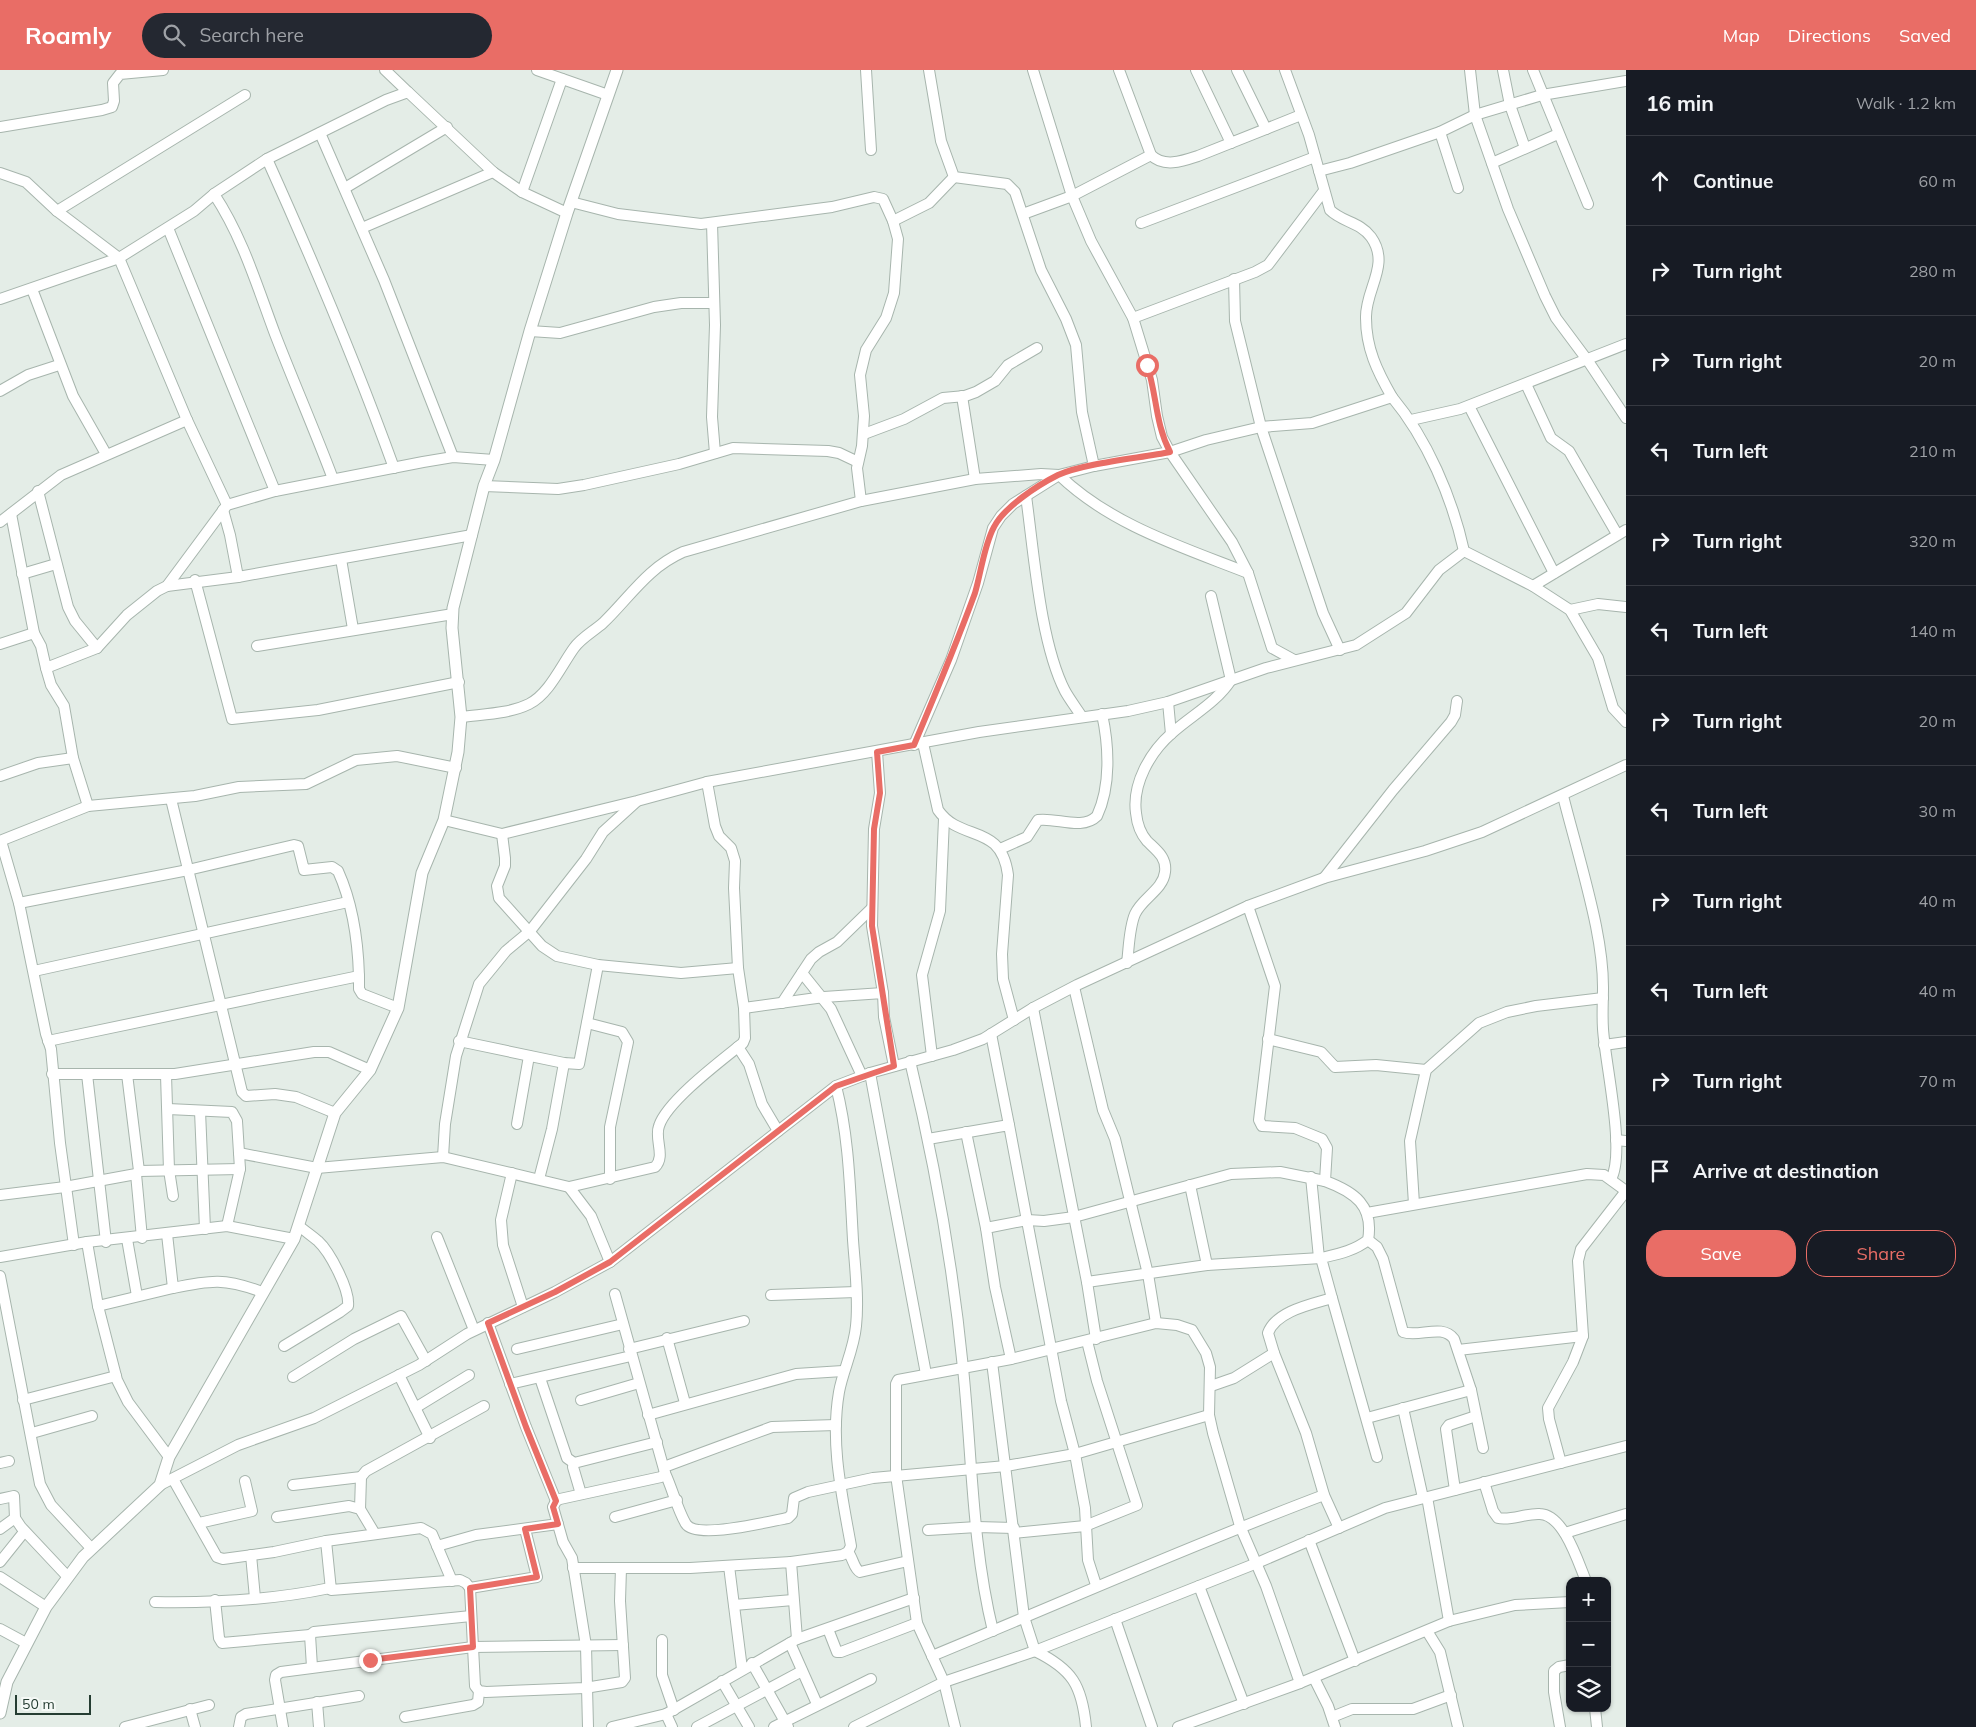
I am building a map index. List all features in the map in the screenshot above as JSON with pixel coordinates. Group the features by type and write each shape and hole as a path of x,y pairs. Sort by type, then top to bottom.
{"street":[{"path":"0,127 112,107 114,101 113,83 120,74 163,70"},
{"path":"386,70 494,172 522,192 569,208 691,224 712,223 832,207 874,197 883,199 893,221 898,239 894,292 886,318 866,350 860,375 864,416 864,434 858,462 861,500"},
{"path":"537,70 608,95"},
{"path":"160,1485 169,1457 294,1239 335,1113 370,1070 398,1008 422,873 444,820 456,768 461,717 459,682 454,649 453,614 484,486 494,460 530,331 569,208 617,70"},
{"path":"866,70 871,150"},
{"path":"929,70 941,141 954,178"},
{"path":"1033,70 1072,196 1092,241 1132,318 1152,380 1156,416 1162,437 1170,452 1218,518 1248,573 1272,648 1266,668"},
{"path":"1119,70 1152,155 1163,162 1182,161 1301,115"},
{"path":"1196,70 1231,143"},
{"path":"1237,70 1266,129"},
{"path":"1285,70 1315,157 1323,192 1330,210 1336,216 1362,228 1377,249 1378,274 1369,294 1365,315 1367,342 1374,366 1392,397 1412,420 1448,498 1464,551 1533,586 1570,610 1598,658 1614,708 1626,722"},
{"path":"1470,70 1475,115 1508,210 1545,296 1556,318 1588,361 1626,418"},
{"path":"1503,70 1510,105 1525,148"},
{"path":"1533,70 1588,204"},
{"path":"522,192 562,79"},
{"path":"1319,171 1350,163 1440,132 1475,115 1542,95 1626,81"},
{"path":"0,300 119,258 194,211 214,194 267,160 408,92"},
{"path":"56,212 245,96"},
{"path":"345,188 447,127"},
{"path":"1440,132 1458,188"},
{"path":"320,133 426,382 453,457"},
{"path":"1492,163 1558,134"},
{"path":"1023,214 1072,196 1152,155"},
{"path":"1141,223 1315,157"},
{"path":"267,160 309,252 365,388 394,468"},
{"path":"362,228 494,172"},
{"path":"0,173 26,182 56,212 119,258 225,508 238,577"},
{"path":"954,178 1007,184 1015,192 1041,270 1066,318 1076,345 1082,412 1094,466"},
{"path":"893,221 929,203 954,178"},
{"path":"1132,318 1234,280 1268,265 1323,192"},
{"path":"214,194 226,213 251,266 275,334 334,479"},
{"path":"712,223 715,325 712,417 715,452"},
{"path":"168,228 274,491"},
{"path":"1234,280 1235,321 1261,427 1323,613 1340,650"},
{"path":"32,289 59,365 83,417 106,454"},
{"path":"530,331 560,333 654,307 681,303 713,303"},
{"path":"1412,420 1469,406 1588,361 1626,344"},
{"path":"864,434 904,419 942,398 962,396 986,386 995,381 1008,365 1037,348"},
{"path":"0,391 28,375 59,365"},
{"path":"1526,384 1551,438 1569,451 1622,532 1533,586"},
{"path":"962,396 975,479"},
{"path":"461,717 500,712 530,704 554,678 576,646 620,606 648,574 668,559 683,552 861,500 975,479 1041,474 1059,475 1094,466 1170,452 1206,440 1261,427 1312,423 1392,397"},
{"path":"1469,406 1554,573"},
{"path":"0,522 61,475 187,420"},
{"path":"484,486 558,489 680,464 733,448 819,450 839,453 858,462"},
{"path":"167,586 225,508 274,491 453,457 494,460"},
{"path":"1059,475 1075,490 1118,517 1161,540 1248,573"},
{"path":"1014,1020 1003,979 1002,954 1008,875 1007,863 994,842 944,818 938,810 919,744 978,583 993,528 1007,510 1059,475"},
{"path":"38,491 56,564 72,614 96,648"},
{"path":"1026,496 1042,604 1054,664 1066,692 1082,717"},
{"path":"11,514 34,633 41,646 51,685 64,706 74,758 88,806"},
{"path":"46,668 96,648 127,615 156,590 167,586 195,580 238,577 472,535"},
{"path":"444,820 502,834 707,782 979,732 1128,711 1168,702 1266,668 1356,645 1406,613 1439,570 1464,551"},
{"path":"341,559 353,629"},
{"path":"22,574 56,564"},
{"path":"195,580 232,719 318,710 459,682"},
{"path":"1211,596 1231,680"},
{"path":"1570,610 1598,604 1626,607"},
{"path":"257,646 453,614"},
{"path":"0,644 34,633"},
{"path":"1272,648 1294,660"},
{"path":"1126,963 1134,916 1141,902 1160,886 1165,874 1163,857 1146,840 1138,828 1135,801 1147,764 1170,734 1212,702 1231,680"},
{"path":"1324,878 1393,790 1451,722 1455,715 1458,701"},
{"path":"1168,702 1170,734"},
{"path":"1000,849 1027,837 1038,820 1080,823 1093,820 1097,816 1107,776 1105,731 1102,714"},
{"path":"877,752 880,793 874,829 873,940 883,993 884,1018 894,1066"},
{"path":"74,1244 65,1187 52,1074 51,1049 19,903 0,841 88,806 171,798 239,787 306,784 356,760 397,756 456,768"},
{"path":"0,776 38,763 74,758"},
{"path":"0,1713 4,1680 46,1607 67,1576 92,1548 160,1485 238,1445 314,1418 426,1361 474,1330 610,1262 836,1086 866,1074 953,1050 991,1034 1033,1008 1074,987 1248,906 1324,878 1446,845 1482,832 1563,796 1626,765"},
{"path":"239,1153 317,1168 443,1157 569,1187 648,1169 659,1163 658,1127 668,1110 738,1047 745,1038 744,1008 738,968 734,888 735,861 731,848 719,836 707,782"},
{"path":"1563,796 1596,926 1603,970 1604,1046 1621,1140 1615,1172 1610,1179"},
{"path":"171,798 244,1096 276,1094 296,1097 335,1113"},
{"path":"443,1157 445,1124 460,1041 479,984 486,972 506,951 530,931 586,859 603,832 637,801"},
{"path":"932,1056 922,975 940,911 944,818"},
{"path":"502,834 505,849 505,866 498,881 498,894 502,904 530,931 542,946 557,956 598,965 682,973 738,968"},
{"path":"19,903 188,870 294,845 298,846 304,870 323,867 337,869 348,902 358,956 359,989 362,994 398,1008"},
{"path":"34,971 204,936 348,902"},
{"path":"1248,906 1275,986 1259,1120 1262,1126 1268,1128 1295,1128 1322,1139 1327,1148 1325,1181"},
{"path":"782,1003 811,959 837,942 872,908"},
{"path":"460,1041 576,1065 580,1062 598,965"},
{"path":"802,973 824,997 866,1074 926,1374"},
{"path":"48,1041 359,976"},
{"path":"1074,987 1103,1110 1115,1139 1148,1274 1156,1323"},
{"path":"744,1008 824,997 883,993"},
{"path":"1414,1204 1410,1141 1426,1070 1479,1023 1507,1012 1536,1006 1603,998"},
{"path":"928,1530 977,1527 1014,1531 1085,1526 1137,1505 1097,1381 1087,1282 1033,1008"},
{"path":"587,1023 622,1032 628,1042 610,1127 610,1179"},
{"path":"991,1034 1061,1401 1076,1454 1085,1508 1088,1560 1096,1585"},
{"path":"1268,1039 1321,1052 1335,1067 1376,1065 1426,1070"},
{"path":"1604,1046 1626,1042"},
{"path":"738,1047 749,1064 762,1104 778,1131"},
{"path":"52,1074 166,1075 314,1052 329,1052 370,1070"},
{"path":"517,1124 529,1056"},
{"path":"910,1061 928,1139 963,1367 977,1527 993,1631"},
{"path":"539,1179 552,1129 564,1063"},
{"path":"87,1074 106,1242"},
{"path":"128,1074 138,1173 142,1238"},
{"path":"166,1075 169,1170 173,1196"},
{"path":"836,1086 846,1127 856,1292 856,1328 844,1371 836,1425 840,1485 851,1546 848,1552"},
{"path":"168,1109 232,1112 235,1115 240,1169 227,1226"},
{"path":"200,1111 205,1229"},
{"path":"928,1139 1009,1125"},
{"path":"966,1132 986,1228 995,1287 1011,1359"},
{"path":"0,1195 65,1187 138,1173 169,1170 240,1169"},
{"path":"986,1228 1027,1220 1044,1221 1074,1217 1231,1174 1258,1171 1311,1177 1342,1188 1364,1205 1370,1229 1368,1240"},
{"path":"512,1173 502,1220 503,1245 523,1307"},
{"path":"1367,1213 1587,1174 1604,1175 1626,1191 1580,1249 1578,1261 1582,1336 1573,1362 1548,1408 1548,1419 1561,1463"},
{"path":"1311,1177 1320,1258 1377,1457"},
{"path":"1190,1185 1207,1265"},
{"path":"569,1187 591,1216 610,1262"},
{"path":"0,1257 87,1242 142,1238 227,1226 294,1239"},
{"path":"284,1346 348,1306 349,1297 330,1258 319,1242 299,1226"},
{"path":"167,1234 173,1288"},
{"path":"437,1236 474,1330"},
{"path":"127,1239 137,1296"},
{"path":"1087,1282 1207,1265 1320,1258 1344,1253 1368,1240"},
{"path":"1368,1240 1378,1247 1383,1258 1403,1332 1409,1334 1439,1331 1450,1333 1458,1350 1471,1390 1483,1448"},
{"path":"87,1242 98,1306 116,1376 128,1402 169,1457"},
{"path":"0,1276 23,1400 32,1433 40,1484 46,1498 92,1548"},
{"path":"98,1306 173,1288 221,1280 234,1282 262,1292"},
{"path":"771,1295 856,1292"},
{"path":"615,1294 665,1470 686,1524 691,1528 722,1529 788,1518 792,1514 794,1498 808,1492 896,1475 1006,1466 1076,1454 1209,1416"},
{"path":"1332,1298 1276,1320 1268,1333 1274,1354 1306,1433 1324,1495 1339,1528"},
{"path":"293,1377 354,1339 402,1316 426,1361"},
{"path":"510,1384 540,1378 630,1352 667,1338 744,1321"},
{"path":"488,1323 556,1501"},
{"path":"952,1726 944,1682 917,1623 896,1475 896,1384 901,1378 1011,1359 1156,1323 1177,1324 1192,1330 1206,1353 1210,1367 1211,1386 1209,1416 1240,1526 1257,1563 1300,1684"},
{"path":"517,1349 623,1324"},
{"path":"1458,1350 1582,1336"},
{"path":"667,1338 685,1403"},
{"path":"1211,1386 1251,1369 1274,1354"},
{"path":"992,1362 1024,1617 1035,1651 1060,1664 1073,1678 1081,1700 1086,1727"},
{"path":"648,1415 685,1403 796,1374 844,1371"},
{"path":"399,1375 430,1438"},
{"path":"415,1408 469,1375"},
{"path":"23,1400 116,1376"},
{"path":"540,1378 567,1458 574,1463 657,1442"},
{"path":"581,1400 639,1383"},
{"path":"1367,1418 1471,1390"},
{"path":"293,1485 361,1477 379,1463 430,1438 484,1406"},
{"path":"1403,1408 1425,1497 1449,1621"},
{"path":"32,1433 92,1416"},
{"path":"1455,1490 1446,1429 1450,1425 1476,1416"},
{"path":"588,1727 586,1646 572,1558 563,1542 553,1507 556,1501 661,1476 665,1470 772,1427 836,1425"},
{"path":"854,1727 944,1682 1035,1651 1257,1563 1385,1508 1626,1446"},
{"path":"574,1463 573,1467 581,1494"},
{"path":"361,1477 360,1509 375,1534"},
{"path":"173,1479 217,1557 223,1559 326,1541 421,1528 432,1534 452,1581"},
{"path":"199,1523 252,1510 245,1481"},
{"path":"1484,1482 1493,1511 1498,1518 1541,1514 1555,1520 1565,1533 1584,1577"},
{"path":"932,1656 1096,1585 1240,1526 1324,1495"},
{"path":"0,1499 14,1496 15,1518 24,1532 67,1576"},
{"path":"615,1517 677,1500"},
{"path":"277,1518 336,1507 349,1506 360,1509"},
{"path":"1565,1533 1596,1521 1626,1514"},
{"path":"0,1529 15,1518"},
{"path":"437,1546 476,1536 558,1524"},
{"path":"470,1588 537,1577 525,1529"},
{"path":"0,1562 24,1532"},
{"path":"1309,1540 1355,1661"},
{"path":"326,1541 330,1588"},
{"path":"848,1552 853,1558 856,1570 860,1572 908,1561"},
{"path":"573,1568 730,1566 791,1562 848,1552"},
{"path":"251,1555 254,1598"},
{"path":"791,1562 794,1641 802,1671 817,1704"},
{"path":"730,1566 742,1669"},
{"path":"479,1691 586,1688 622,1682 625,1678 620,1601 621,1568"},
{"path":"0,1577 46,1607"},
{"path":"155,1602 296,1595 330,1588 335,1591 460,1580 470,1588 475,1686 479,1691 478,1702 473,1705 405,1717"},
{"path":"1199,1586 1244,1704"},
{"path":"612,1727 670,1712 752,1663 794,1641 914,1598"},
{"path":"215,1600 219,1638 222,1643 310,1635 314,1632 471,1616"},
{"path":"734,1605 792,1600"},
{"path":"1178,1727 1300,1684 1449,1621 1515,1605 1566,1602"},
{"path":"1115,1619 1152,1727"},
{"path":"828,1628 837,1652 841,1652 917,1623"},
{"path":"0,1629 26,1643"},
{"path":"1427,1631 1440,1652 1458,1727"},
{"path":"310,1635 312,1667"},
{"path":"662,1640 662,1675 672,1727"},
{"path":"283,1727 276,1674 312,1667 473,1647 623,1645"},
{"path":"752,1663 787,1724"},
{"path":"1560,1727 1554,1692 1554,1671 1557,1668 1566,1666"},
{"path":"697,1727 802,1671"},
{"path":"1314,1678 1334,1722 1352,1709 1413,1709 1451,1695"},
{"path":"774,1727 787,1724 817,1704 871,1679"},
{"path":"722,1681 749,1727"},
{"path":"239,1727 241,1717 246,1714 359,1696"},
{"path":"317,1702 319,1727"},
{"path":"125,1727 155,1723 190,1709 209,1705"},
{"path":"190,1709 195,1727"},
{"path":"1596,1712 1597,1727"}],"route":[{"path":"370,1660 473,1647 470,1588 504,1584 537,1577 525,1529 558,1524 553,1507 556,1501 526,1427 488,1323 555,1292 610,1262 836,1086 894,1066 884,1018 883,993 872,926 874,829 880,793 877,752 914,745 951,660 978,583 993,528 1001,516 1013,504 1059,475 1094,466 1170,452 1162,437 1156,416 1152,380 1147,365"}]}
